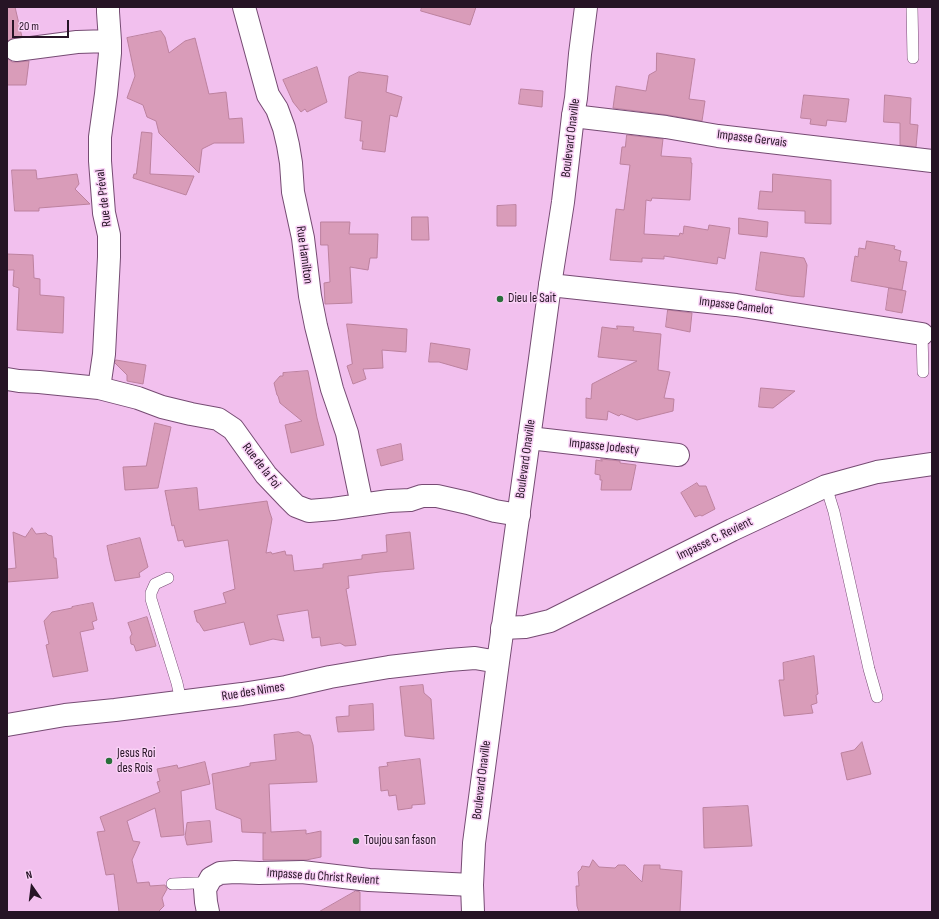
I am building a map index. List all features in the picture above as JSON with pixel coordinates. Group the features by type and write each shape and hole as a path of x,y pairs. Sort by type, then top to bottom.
{"street":[{"name":"Rue de Préval","path":"99,388 104,354 109,242 104,213 100,160 100,137 106,94 110,41 108,7"},
{"name":"Rue Hamilton","path":"244,7 268,95 277,109 284,128 291,163 293,192 303,238 310,296 316,326 332,389 347,433 362,505"},
{"name":"Boulevard Onaville","path":"473,912 472,886 474,843 502,628 563,202 586,7"},
{"path":"16,50 77,42 110,41"},
{"name":"Impasse Gervais","path":"573,116 666,127 718,136 932,161"},
{"name":"Impasse Camelot","path":"550,285 736,305 922,334"},
{"name":"Rue de la Foi","path":"7,379 99,388 138,398 162,407 218,419 233,429 266,475 296,506 309,510 333,509 390,501 410,500 422,496 437,496 495,511 519,515"},
{"name":"Impasse Jodesty","path":"529,438 678,455"},
{"name":"Impasse C. Revient","path":"502,628 525,627 550,621 732,530 826,486 877,472 932,464"},
{"name":"Rue des Nimes","path":"7,725 65,715 210,699 286,687 330,677 389,667 475,658 498,662"},
{"name":"Impasse du Christ Revient","path":"208,883 211,878 220,873 302,872 369,880 472,886"},
{"path":"208,883 205,889 208,912"}],"lane":[{"path":"912,7 913,58"},
{"path":"922,334 923,372"},
{"path":"826,486 834,512 869,669 877,697"},
{"path":"168,578 155,584 151,593 151,599 177,683 181,702"},
{"path":"172,884 208,883"}],"building":[{"path":"7,7 15,7 22,37 14,38 7,42"},
{"path":"422,7 476,7 470,25 421,11"},
{"path":"161,31 165,37 169,53 185,41 195,38 209,94 226,92 229,119 242,118 244,143 214,143 202,149 199,173 159,133 156,121 147,117 143,105 127,98 135,76 127,38"},
{"path":"657,53 695,59 689,99 705,101 702,121 613,108 616,86 646,91 649,75 656,71"},
{"path":"7,58 12,62 29,61 26,85 7,85"},
{"path":"317,67 327,102 307,112 305,109 301,112 293,102 283,80"},
{"path":"359,72 388,76 386,92 402,97 397,117 390,115 385,152 362,149 363,141 360,141 362,121 345,118 349,77"},
{"path":"521,89 543,91 542,107 519,104"},
{"path":"804,95 849,99 846,122 827,120 826,126 810,124 811,119 801,118"},
{"path":"885,95 911,98 910,124 918,125 916,147 900,145 900,123 884,122"},
{"path":"142,132 152,133 150,174 194,176 186,195 133,178 134,174 136,174"},
{"path":"627,135 663,139 661,156 691,158 692,163 690,200 652,198 651,201 646,200 644,234 679,236 680,233 683,234 684,226 708,230 709,225 730,228 725,259 718,257 717,264 664,256 664,259 642,258 642,262 610,260 616,209 624,210 630,165 620,164 622,147 625,147"},
{"path":"12,170 36,170 37,179 77,174 79,184 75,189 90,204 39,208 39,211 15,211"},
{"path":"773,174 831,180 831,224 805,223 805,211 758,209 760,191 772,192"},
{"path":"516,205 516,226 497,226 497,206"},
{"path":"412,217 428,217 429,240 412,240"},
{"path":"739,218 768,222 767,237 739,234"},
{"path":"321,222 350,222 349,234 378,234 377,258 370,258 368,270 350,267 352,303 325,304 324,283 330,282 328,245 321,245"},
{"path":"867,241 895,246 894,249 901,251 899,261 907,262 902,290 851,281 855,256 858,257 859,248 865,249"},
{"path":"761,252 804,258 807,265 804,297 756,290"},
{"path":"7,254 33,255 34,278 40,279 40,295 64,297 63,333 17,330 19,288 13,286 14,270 7,270"},
{"path":"889,288 906,291 902,313 886,310"},
{"path":"668,310 692,313 690,332 666,327"},
{"path":"347,324 407,329 406,352 382,350 383,368 363,369 366,379 353,384 347,366 352,364"},
{"path":"617,326 634,327 633,331 661,334 658,370 670,372 664,398 674,399 673,411 637,420 621,414 619,416 608,411 607,420 586,418 586,398 591,399 592,384 637,361 598,357 602,327 617,329"},
{"path":"431,343 470,349 467,370 439,362 429,362"},
{"path":"116,360 146,365 143,384 127,381 127,375 115,363"},
{"path":"308,371 324,445 291,453 285,425 302,421 280,403 274,383 280,376 283,376 283,373"},
{"path":"761,388 795,391 773,408 759,407"},
{"path":"155,423 171,427 158,488 125,490 123,467 146,466"},
{"path":"401,444 403,460 381,466 377,450"},
{"path":"601,459 620,461 620,463 636,465 631,490 601,490 602,480 600,480 600,475 595,474 596,460 602,461"},
{"path":"697,483 699,486 706,486 715,509 702,516 700,515 695,517 681,493"},
{"path":"197,488 199,510 267,501 272,519 266,553 271,552 272,554 285,551 286,555 292,555 294,571 323,568 323,564 362,559 362,555 387,552 386,535 410,532 414,569 348,576 349,588 346,589 356,645 345,646 340,643 321,646 320,637 312,638 308,610 277,615 284,641 273,639 250,645 244,622 204,631 197,622 194,611 226,603 223,593 235,589 228,540 185,547 183,540 178,541 174,525 172,526 165,491"},
{"path":"32,528 36,534 46,533 52,536 58,578 7,582 7,569 16,568 13,532 25,537"},
{"path":"140,538 148,567 139,573 140,577 115,581 107,546"},
{"path":"93,603 97,620 92,622 94,629 80,632 88,671 53,677 46,645 49,644 44,621 52,612"},
{"path":"147,617 156,646 136,651 134,645 131,644 130,637 132,634 128,623"},
{"path":"814,656 818,694 816,695 817,703 811,705 813,713 784,716 779,680 784,680 783,663"},
{"path":"423,685 424,693 431,699 434,739 405,736 400,687"},
{"path":"373,704 374,730 338,732 336,717 349,716 349,706"},
{"path":"299,732 304,735 310,735 313,745 317,782 269,784 271,832 306,830 306,834 321,831 321,857 306,860 263,860 263,833 266,833 242,832 241,819 216,809 212,774 250,766 250,763 276,760 274,735"},
{"path":"862,742 871,774 847,780 841,753 854,750"},
{"path":"420,759 425,804 412,805 412,808 398,810 396,795 389,796 388,790 381,791 379,767 388,766 387,763"},
{"path":"205,762 210,784 181,791 184,835 161,837 155,808 127,821 133,841 140,842 132,860 137,883 149,882 150,886 165,885 167,889 162,898 164,906 158,912 119,912 114,874 106,875 97,832 105,831 100,817 160,792 157,782 160,781 157,769 177,765 178,768"},
{"path":"748,806 752,846 704,848 703,808"},
{"path":"210,821 212,842 187,845 185,837 187,823"},
{"path":"593,860 599,867 615,868 618,865 625,865 642,882 644,865 660,865 660,869 682,871 680,912 579,912 577,906 576,886 579,886 578,872 582,866 589,867"},
{"path":"356,891 360,892 360,912 319,912"}],"place":[{"name":"Dieu le Sait","path":"500,299"},
{"name":"Jesus Roi des Rois","path":"109,761"},
{"name":"Toujou san fason","path":"356,841"}]}
